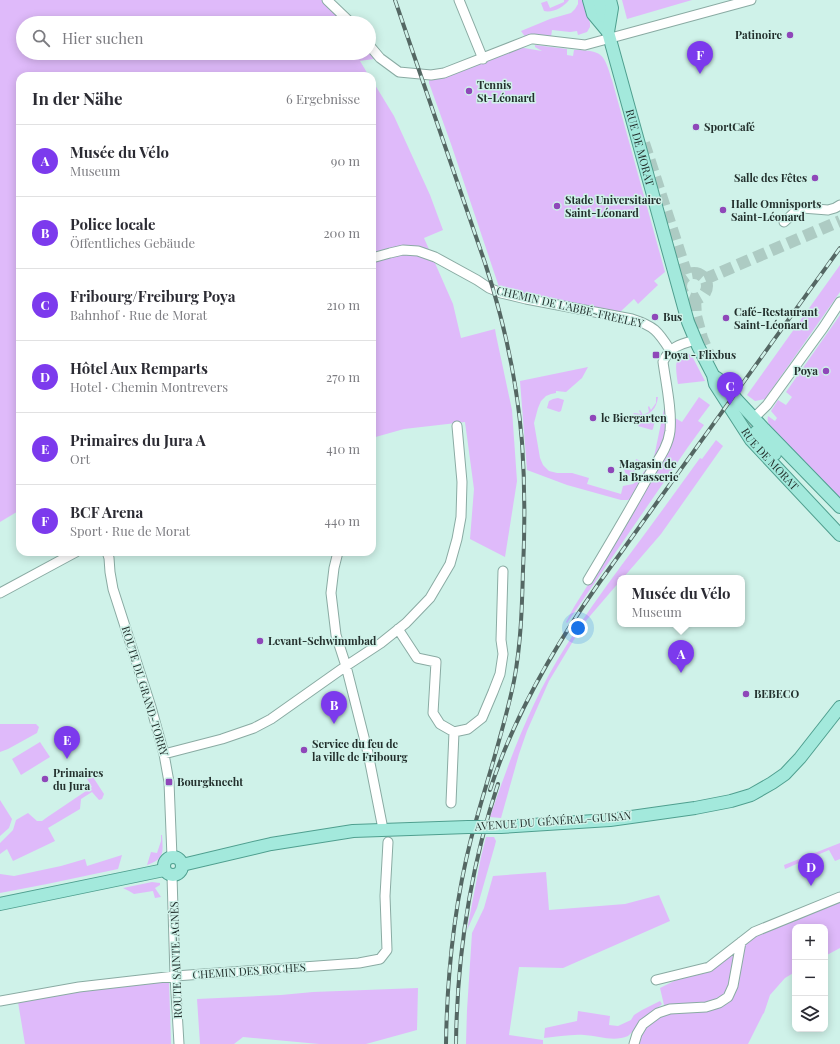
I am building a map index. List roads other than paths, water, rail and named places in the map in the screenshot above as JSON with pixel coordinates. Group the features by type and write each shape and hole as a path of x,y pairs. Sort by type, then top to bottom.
{"main road":[{"path":"589,0 593,14 609,35"},
{"path":"599,0 603,16"},
{"path":"609,35 612,8 610,0"},
{"name":"RUE DE MORAT","path":"609,35 688,322 695,340 713,375 715,385 751,440 840,535"},
{"name":"RUE DE MORAT","path":"713,375 721,381 737,400 840,507"},
{"path":"756,432 840,524"},
{"name":"AVENUE DU GÉNÉRAL-GUISAN","path":"182,865 271,844 353,831 501,827 610,820 695,808 731,801 751,795 784,774 800,758 840,707"},
{"path":"0,904 168,873 176,875 181,870 182,865 180,860 172,857 166,859 163,866 168,873"}],"street":[{"path":"327,0 344,16"},
{"path":"458,0 483,59"},
{"path":"376,53 399,72 431,75 444,74 531,39 585,45 609,35 751,0"},
{"path":"784,222 796,211 802,208 828,210 840,205"},
{"name":"CHEMIN DE L'ABBÉ-FREELEY","path":"376,257 403,250 418,252 435,257 500,293 632,319 645,323 659,334 670,350"},
{"path":"754,418 767,405 840,302"},
{"path":"588,580 632,507 668,442 670,432 670,416 663,362 670,350 680,344 695,340"},
{"path":"164,754 222,739 254,728 271,719 381,643 430,598 450,564 461,517 462,482 457,426"},
{"path":"0,593 69,556"},
{"name":"ROUTE DU GRAND-TORRY","path":"108,556 113,589 151,707 164,754 169,782 172,857"},
{"path":"337,556 331,593 336,635 346,666 368,753 383,829"},
{"path":"398,629 416,658 436,662 433,713 440,724 454,732 468,729 482,718 500,674 503,654 501,640 503,571"},
{"path":"451,803 454,732"},
{"name":"CHEMIN DES ROCHES","path":"0,1001 79,987 176,976 359,962 380,959 387,950 385,896 388,842"},
{"name":"ROUTE SAINTE-AGNÈS","path":"168,873 176,976 179,1044"},
{"path":"656,980 709,967 754,932 840,897"},
{"path":"634,1044 637,1034 643,1024 658,1014 670,1009 706,1007 719,1003 728,997 733,986 741,942"}],"tunnel":[{"path":"644,143 687,275"},
{"path":"705,279 840,221"},
{"path":"694,273 703,277 707,286 703,295 694,299 685,295 681,286 685,277 694,273"},
{"path":"695,299 696,316 702,338 713,364"},
{"path":"736,405 756,432"}],"railway":[{"path":"395,0 492,285 509,351 517,396 523,458 524,538 520,639 510,701 471,839 460,890 452,941 446,1044"},
{"path":"490,790 523,708 551,657 582,607 840,248"},
{"path":"456,1044 459,978 467,912 480,848 498,784"}],"place":[{"name":"Patinoire","path":"790,35"},
{"name":"BCF Arena","path":"700,74"},
{"name":"Tennis St-Léonard","path":"469,91"},
{"name":"SportCafé","path":"696,127"},
{"name":"Salle des Fêtes","path":"815,178"},
{"name":"Stade Universitaire Saint-Léonard","path":"557,206"},
{"name":"Halle Omnisports Saint-Léonard","path":"723,210"},
{"name":"Bus","path":"655,317"},
{"name":"Café-Restaurant Saint-Léonard","path":"726,318"},
{"name":"Poya - Flixbus","path":"656,355"},
{"name":"Poya","path":"826,371"},
{"name":"Fribourg/Freiburg Poya","path":"730,405"},
{"name":"le Biergarten","path":"593,418"},
{"name":"Magasin de la Brasserie","path":"611,470"},
{"name":"Levant-Schwimmbad","path":"260,641"},
{"name":"Musée du Vélo","path":"681,673"},
{"name":"BEBECO","path":"746,694"},
{"name":"Police locale","path":"334,724"},
{"name":"Service du feu de la ville de Fribourg","path":"304,750"},
{"name":"Primaires du Jura A","path":"67,759"},
{"name":"Primaires du Jura","path":"45,779"},
{"name":"Bourgknecht","path":"169,782"},
{"name":"Hôtel Aux Remparts","path":"811,886"}]}
